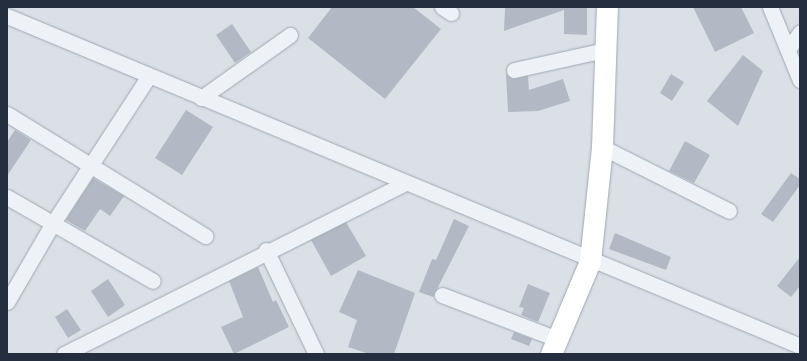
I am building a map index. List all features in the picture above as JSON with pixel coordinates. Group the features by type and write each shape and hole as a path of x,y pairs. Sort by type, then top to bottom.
{"street":[{"path":"442,295 554,347 590,261 602,147 607,7"},
{"path":"770,7 789,48 800,80"},
{"path":"7,16 590,261 800,346"},
{"path":"789,48 800,32"},
{"path":"201,98 290,35"},
{"path":"514,70 605,50"},
{"path":"7,302 11,285 92,165 149,76"},
{"path":"7,114 205,236"},
{"path":"602,147 729,211"},
{"path":"64,354 266,250 405,184"},
{"path":"7,197 153,281"},
{"path":"266,250 316,354"}],"building":[{"path":"332,7 413,7 441,29 385,99 308,38"},
{"path":"505,7 587,7 587,35 564,34 564,10 504,31"},
{"path":"693,7 741,7 754,33 715,52"},
{"path":"232,24 251,52 235,63 216,35"},
{"path":"743,55 763,71 738,126 707,101"},
{"path":"506,74 512,79 528,76 529,90 563,79 570,101 538,111 508,112"},
{"path":"671,74 684,82 672,101 660,93"},
{"path":"186,110 213,127 182,175 155,158"},
{"path":"15,130 31,140 7,176 7,142"},
{"path":"685,141 710,155 694,183 669,171"},
{"path":"791,173 800,179 800,185 773,222 761,214"},
{"path":"93,178 124,196 110,216 100,209 85,231 66,220"},
{"path":"454,219 469,226 433,297 419,292 432,259 436,260"},
{"path":"346,222 366,256 331,276 311,240"},
{"path":"615,233 671,257 666,270 609,249"},
{"path":"800,257 800,286 791,297 777,286"},
{"path":"258,267 273,302 276,300 289,327 234,354 221,327 243,317 229,281"},
{"path":"358,270 415,293 394,354 369,354 348,347 357,320 339,312"},
{"path":"108,279 125,305 108,317 91,291"},
{"path":"528,284 550,293 538,322 521,315 524,308 519,307"},
{"path":"67,309 81,330 68,338 55,317"},
{"path":"514,332 532,339 529,346 511,339"}]}
